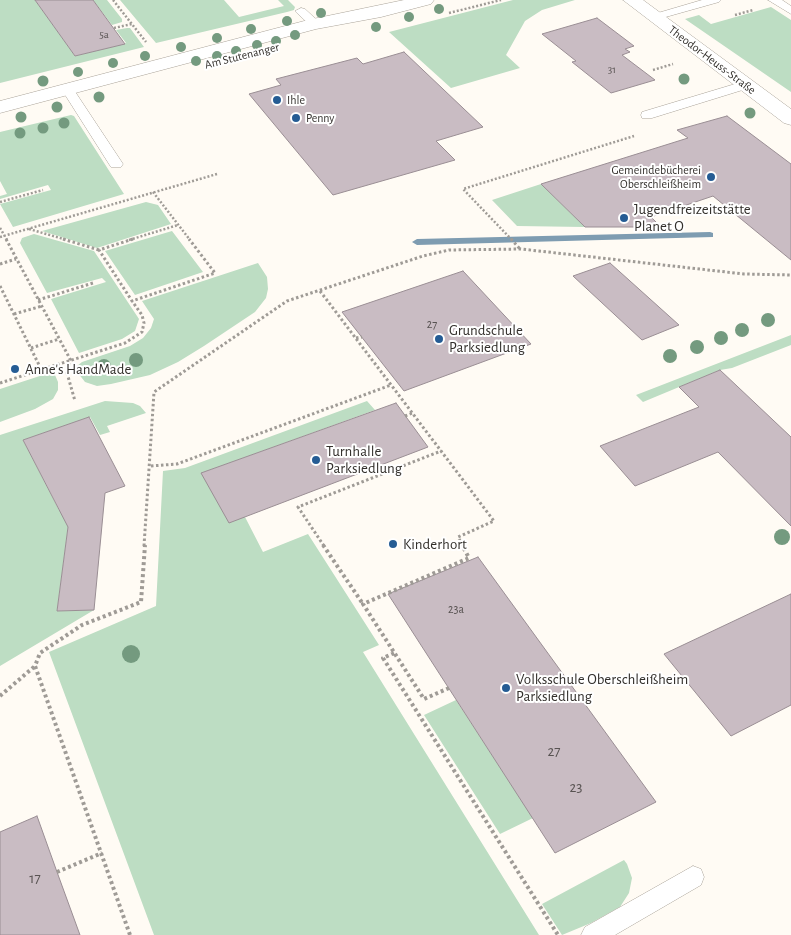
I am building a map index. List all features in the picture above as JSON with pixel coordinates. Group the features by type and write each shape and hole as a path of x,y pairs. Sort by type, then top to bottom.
{"street":[{"name":"Am Stutenanger","path":"0,107 315,24 375,13 425,0"},
{"name":"Theodor-Heuss-Straße","path":"632,0 791,119"},
{"name":"Am Stutenanger","path":"105,80 171,75 341,31 375,13"}],"lane":[{"path":"655,16 715,0"},
{"path":"774,0 791,10"},
{"path":"302,11 315,24"},
{"path":"647,115 745,85"},
{"path":"68,90 116,164"},
{"path":"593,935 693,877"}],"path":[{"path":"113,0 151,48"},
{"path":"114,28 132,24"},
{"path":"654,70 676,63"},
{"path":"520,249 463,189 639,135"},
{"path":"2,236 217,174"},
{"path":"0,202 42,190"},
{"path":"132,301 215,273 153,192"},
{"path":"28,229 98,250 178,225"},
{"path":"0,228 2,236 70,359 67,373 74,401"},
{"path":"0,696 35,666 40,653 82,625 141,602 151,466 154,392 287,301 423,256 449,250 520,249 744,274 791,275"},
{"path":"0,383 70,359 125,343 142,332 144,323 142,315 98,250"},
{"path":"0,264 16,259"},
{"path":"38,300 93,284"},
{"path":"0,286 41,369"},
{"path":"320,291 494,521 458,537 470,558 364,604"},
{"path":"14,314 42,306"},
{"path":"356,338 362,337"},
{"path":"31,348 59,339"},
{"path":"151,466 177,464 391,385"},
{"path":"405,416 412,413"},
{"path":"441,451 298,507 364,604 424,699 449,688"},
{"path":"394,653 383,658 558,935"},
{"path":"35,666 130,935"},
{"path":"57,872 102,853"}],"green space":[{"path":"0,0 35,0 75,56 126,43 116,30 127,28 130,28 144,47 0,83"},
{"path":"93,0 107,0 122,19 122,22 112,25"},
{"path":"120,0 224,0 239,17 284,6 278,0 288,0 295,7 294,10 287,12 156,43"},
{"path":"513,0 575,0 542,10 525,21 506,55 520,68 451,88 389,32"},
{"path":"771,7 791,20 791,92 685,19 699,15 711,24"},
{"path":"71,115 74,116 124,194 13,227 0,204 51,190 48,185 0,199 0,196 7,194 0,181 0,132"},
{"path":"541,184 585,227 517,226 492,200"},
{"path":"146,202 158,205 171,224 97,248 42,231"},
{"path":"172,231 203,272 135,295 105,251"},
{"path":"34,234 94,251 139,319 135,331 122,339 79,353 51,299 106,282 102,278 47,293 20,243 22,238"},
{"path":"258,263 267,277 268,289 266,298 255,312 178,362 150,375 97,386 85,382 78,373 77,366 82,362 130,346 143,338 151,328 154,319 142,301"},
{"path":"791,335 791,345 732,368 720,370 643,402 636,395"},
{"path":"49,373 55,375 58,382 58,390 53,399 35,409 0,422 0,389"},
{"path":"105,401 133,403 140,406 146,413 107,426 110,432 100,435 90,417 23,440 59,510 71,505 57,611 94,610 0,666 0,435"},
{"path":"367,401 375,410 202,473 245,517 263,552 308,534 379,645 363,652 539,935 154,935 49,652 156,606 163,471 185,468"},
{"path":"456,700 533,818 500,834 424,715"},
{"path":"624,860 632,878 629,893 620,907 591,923 562,935 542,904"}],"building":[{"path":"35,0 93,0 125,44 75,56"},
{"path":"597,18 634,46 625,49 630,52 622,55 655,80 611,93 572,62 576,61 542,34"},
{"path":"404,52 483,127 436,141 455,160 333,195 249,94 281,85 276,79 357,58 363,64"},
{"path":"727,116 791,164 791,260 713,196 651,217 661,227 585,227 541,184 688,138 677,130"},
{"path":"610,263 679,325 642,340 573,276"},
{"path":"463,271 531,344 404,391 342,312"},
{"path":"720,370 791,437 791,526 718,452 635,486 600,446 699,407 679,387"},
{"name":"Turnhalle Parksiedlung","path":"396,403 428,447 229,523 201,473"},
{"path":"89,417 125,486 105,493 94,610 57,611 68,527 23,440"},
{"path":"478,557 656,802 555,853 388,594"},
{"path":"791,594 791,705 731,736 664,654"},
{"path":"37,816 80,935 0,935 0,832"}],"waterway":[{"path":"512,240 710,235"},
{"path":"417,242 511,240"}],"place":[{"name":"Ihle","path":"277,100"},
{"name":"Penny","path":"296,118"},
{"name":"Gemeindebücherei Oberschleißheim","path":"711,177"},
{"name":"Jugendfreizeitstätte Planet O","path":"624,218"},
{"name":"Grundschule Parksiedlung","path":"439,339"},
{"name":"Anne's HandMade","path":"15,369"},
{"name":"Turnhalle Parksiedlung","path":"316,460"},
{"name":"Kinderhort","path":"393,544"},
{"name":"Volksschule Oberschleißheim Parksiedlung","path":"506,688"}]}
